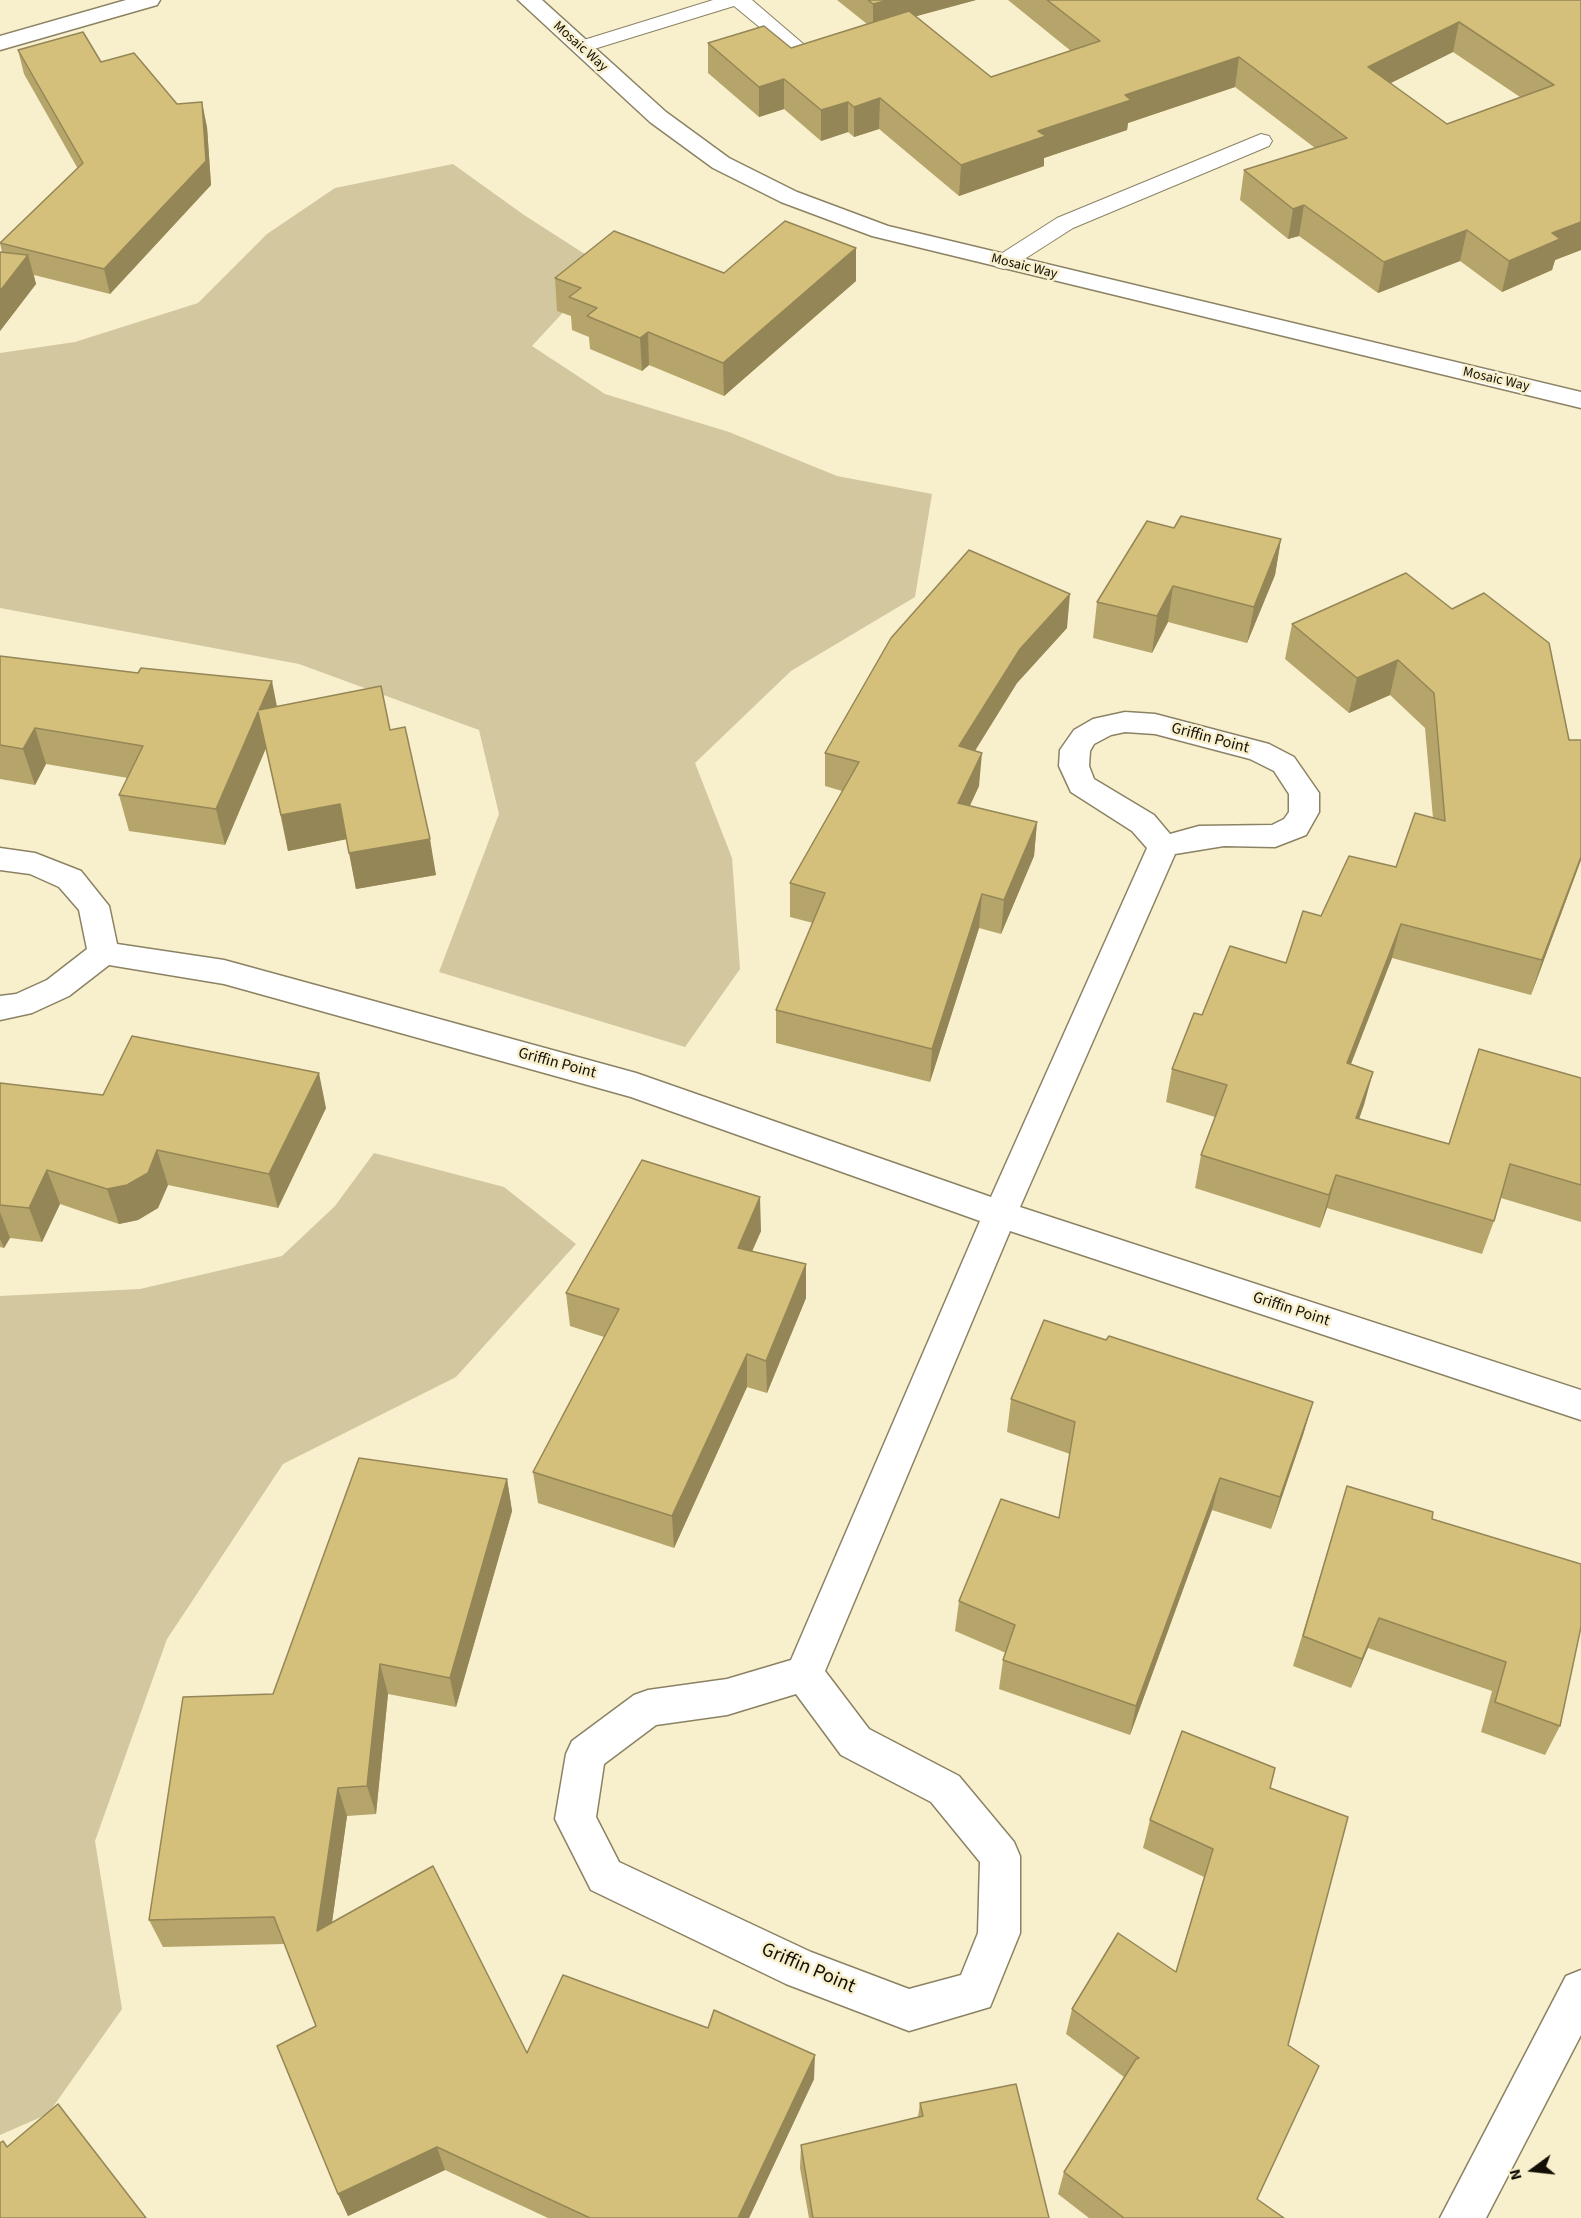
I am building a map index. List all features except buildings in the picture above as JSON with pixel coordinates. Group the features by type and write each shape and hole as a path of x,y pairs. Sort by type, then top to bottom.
{"street":[{"path":"0,43 111,5 149,0"},
{"name":"Mosaic Way","path":"529,0 658,117 721,162 770,187 880,231 1581,400"},
{"name":"Griffin Point","path":"1125,722 1155,724 1259,752 1284,764 1304,793 1304,812 1295,827 1275,836 1216,835 1163,846 1143,823 1081,785 1074,766 1075,750 1084,737 1103,726 1125,722"},
{"path":"804,1674 1000,1214 1163,846"},
{"path":"0,859 35,864 70,879 94,906 103,953 58,988 21,1005 0,1008"},
{"name":"Griffin Point","path":"103,953 224,972 636,1086 1000,1214 1581,1405"},
{"name":"Griffin Point","path":"804,1674 855,1742 945,1790 1000,1856 999,1933 975,1992 909,2010 801,1969 605,1876 575,1819 586,1754 648,1708 727,1697 804,1674"},
{"path":"1462,2218 1581,1991"}],"lane":[{"path":"581,47 734,0"},
{"path":"739,0 804,54"},
{"path":"1004,262 1065,223 1261,141"}],"shaded area":[{"path":"453,164 524,215 605,267 532,346 605,394 729,432 837,476 932,494 915,597 791,671 695,763 732,858 740,969 685,1047 439,972 499,814 479,730 299,664 0,608 0,353 75,342 198,303 267,234 335,188"},
{"path":"374,1153 504,1187 576,1244 456,1377 283,1464 167,1639 95,1841 122,2009 48,2114 0,2135 0,1296 140,1289 282,1256 335,1206"}]}
